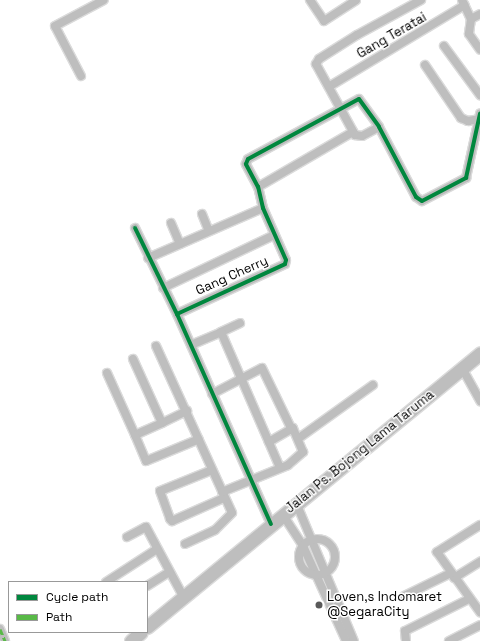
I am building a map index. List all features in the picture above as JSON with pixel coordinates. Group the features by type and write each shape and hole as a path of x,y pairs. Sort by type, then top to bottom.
{"main road":[{"name":"Jalan Ps. Bojong Lama Taruma","path":"148,626 182,596 271,524 297,505 480,353"},
{"path":"131,641 140,633"}],"street":[{"path":"81,76 55,26 104,0"},
{"path":"310,0 322,19 326,20 356,0"},
{"path":"421,0 319,59 316,64 342,108 353,132 362,136 379,127 402,174 416,197 422,201 466,178 479,119 468,121 461,118 425,65"},
{"path":"463,3 471,19 468,30 479,47"},
{"name":"Gang Teratai","path":"330,86 463,3"},
{"path":"471,19 480,14"},
{"path":"444,46 480,95"},
{"name":"Gang Cherry","path":"177,314 283,266 286,260 263,208 258,187 246,164 248,159 359,99 379,127"},
{"path":"258,187 353,132"},
{"path":"148,258 263,208"},
{"path":"202,214 209,231"},
{"path":"170,222 180,244"},
{"path":"135,228 148,258 177,314 271,524"},
{"path":"163,288 274,235"},
{"path":"191,345 240,323"},
{"path":"221,332 240,380 280,468"},
{"path":"156,346 187,411 223,495 232,510 231,516 214,530 185,544"},
{"path":"133,359 162,423"},
{"path":"212,394 262,368 291,428 295,429 299,438 302,455 280,468 251,479 172,521 160,492 212,470"},
{"path":"462,368 480,401"},
{"path":"107,372 146,461 199,439"},
{"path":"299,438 373,385"},
{"path":"135,436 187,411"},
{"path":"269,442 291,428"},
{"path":"297,505 327,572 354,641"},
{"path":"283,515 303,546 346,641"},
{"path":"480,525 437,551 452,575 480,612"},
{"path":"127,537 145,527 182,596"},
{"path":"303,546 313,540 326,542 333,549 333,564 327,572 317,575"},
{"path":"108,581 157,549"},
{"path":"404,596 480,562"},
{"path":"148,585 169,572"},
{"path":"406,641 405,631 469,599"},
{"path":"449,641 480,625"}],"marked path":[{"path":"0,629 5,641"}],"cycle path":[{"path":"177,314 285,264 286,260 263,208 258,187 246,164 248,159 359,99 379,127 416,197 422,201 466,178 480,114"},
{"path":"135,228 177,314 271,524"}],"place":[{"name":"Loven,s Indomaret @SegaraCity","path":"319,605"}]}
